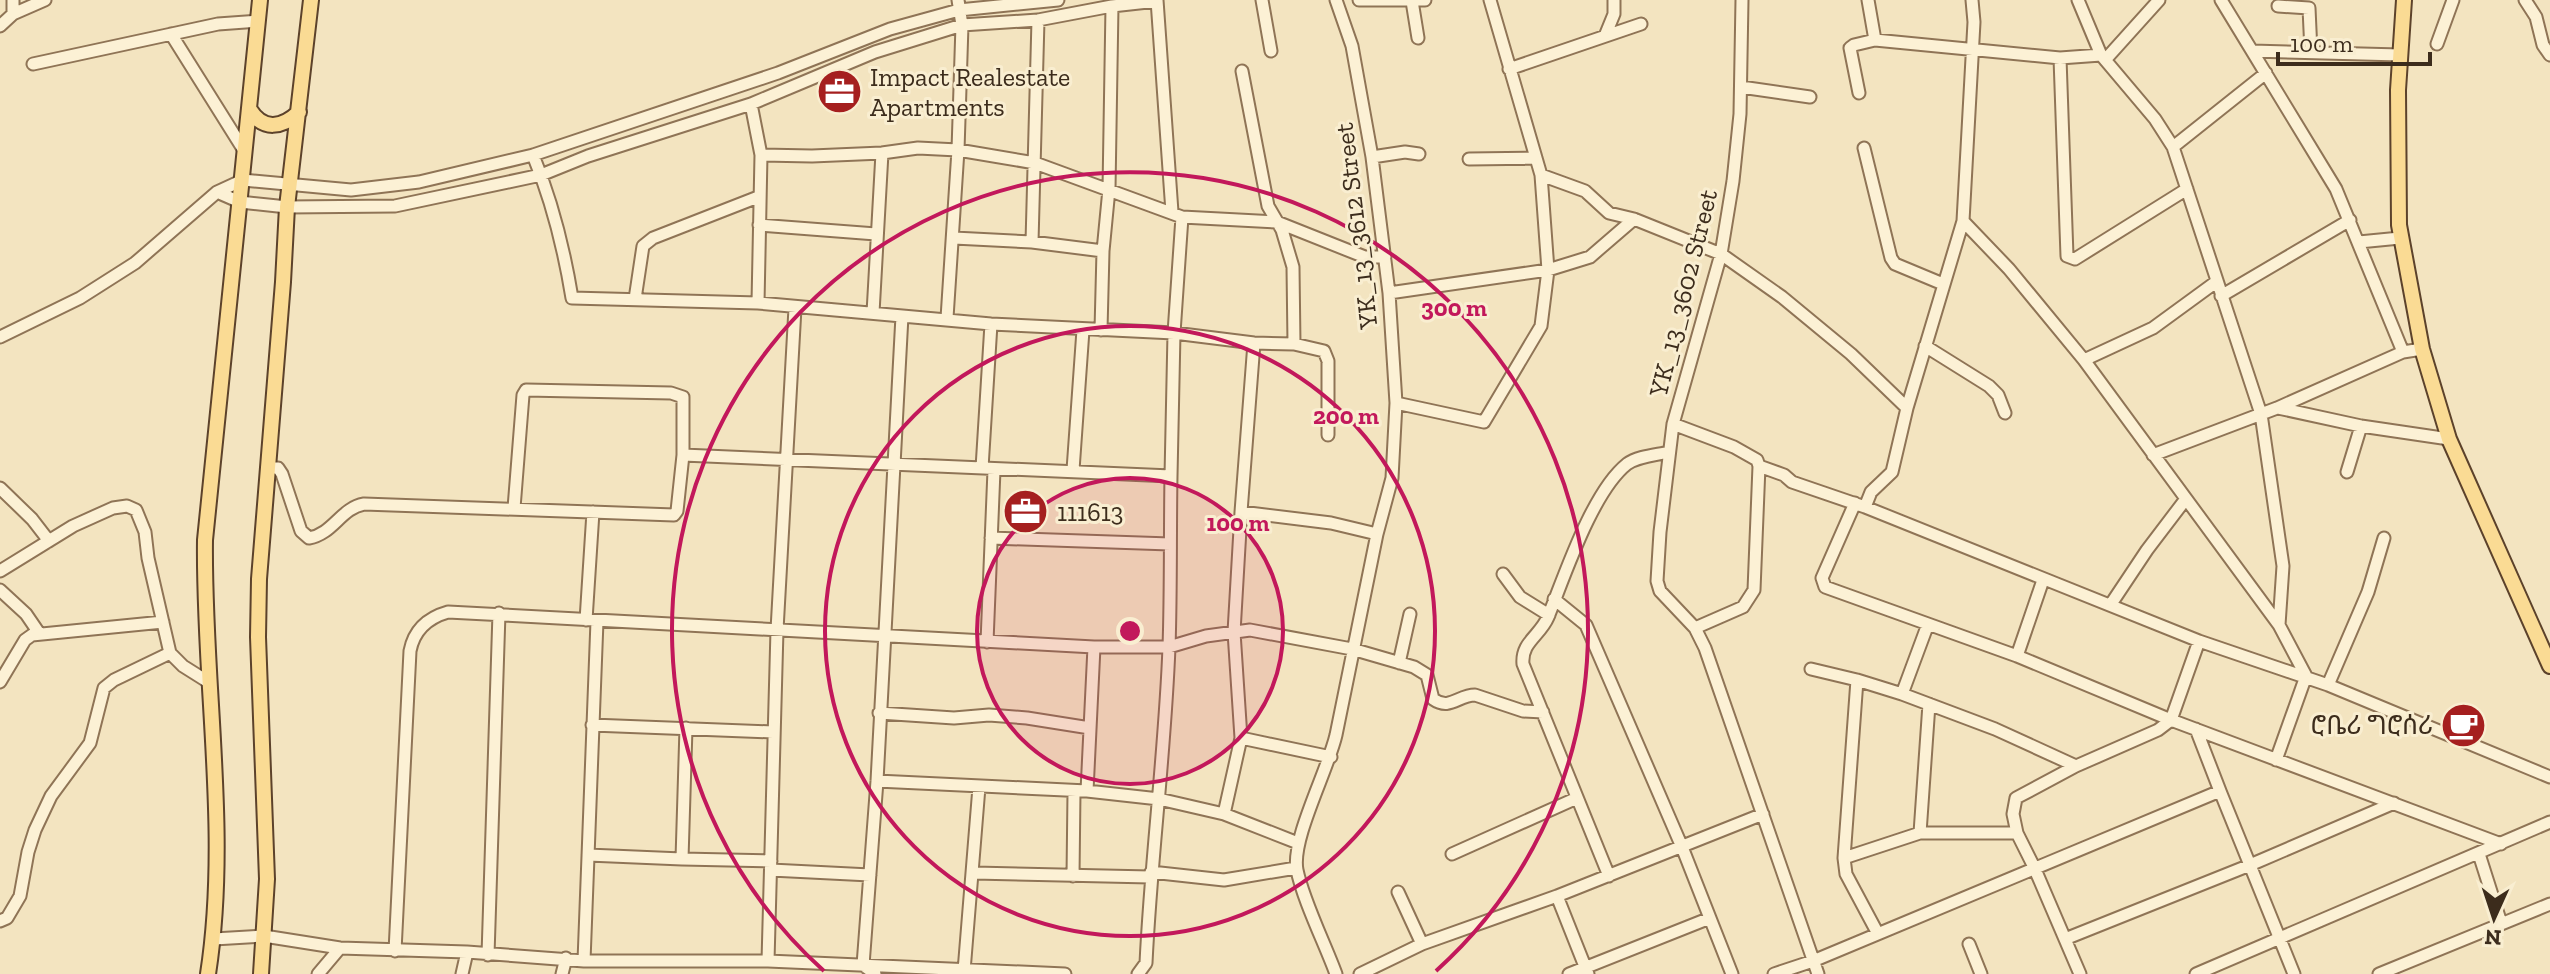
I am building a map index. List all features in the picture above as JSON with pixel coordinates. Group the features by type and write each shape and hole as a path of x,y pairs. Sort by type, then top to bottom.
{"main road":[{"path":"208,974 214,939 217,882 204,595 205,540 260,0"},
{"path":"261,974 267,879 258,637 287,207 311,0"},
{"path":"2404,0 2397,159 2400,238 2422,349 2449,439 2550,666"},
{"path":"250,110 261,123 275,126 289,121 299,112"}],"street":[{"path":"13,0 13,14"},
{"path":"0,26 13,14 45,0"},
{"path":"1262,0 1271,51"},
{"name":"YK_13_3612 Street","path":"1296,868 1298,843 1331,757 1377,534 1392,478 1396,403 1389,293 1372,157 1352,46 1336,0"},
{"path":"1359,0 1425,0"},
{"path":"1396,403 1477,423 1488,418 1541,326 1548,270 1541,175 1490,0"},
{"path":"1605,36 1614,14 1614,0"},
{"name":"YK_13_3602 Street","path":"1695,628 1662,594 1657,581 1673,424 1721,254 1733,181 1741,87 1742,0"},
{"path":"1868,0 1875,40"},
{"path":"1972,0 1974,22 1963,221 1907,408 1892,472 1860,505 1822,583 1825,587 2017,656 2171,720 2501,844"},
{"path":"2078,0 2103,57 2155,119 2173,147 2261,414 2283,566 2279,625"},
{"path":"1859,93 1850,48 1854,45 1875,40 2060,58 2103,57 2159,0"},
{"path":"2221,0 2336,189 2403,352"},
{"path":"2437,44 2453,0"},
{"path":"2525,0 2536,17 2548,48"},
{"path":"0,337 80,298 135,263 217,192 243,180 351,190 419,182 533,155 778,73 958,5 1052,1"},
{"path":"217,192 240,202 287,207 395,206 541,175 588,156 751,104 875,52 962,25 1038,20 1157,1 1177,215 1169,647 1146,963 1141,973"},
{"path":"1412,1 1418,38"},
{"path":"947,318 958,150 962,25 958,5"},
{"path":"1101,330 1103,251 1109,189 1112,6"},
{"path":"2278,6 2309,8 2311,52"},
{"path":"1032,242 1038,20"},
{"path":"33,64 218,24 258,21"},
{"path":"1509,69 1641,24"},
{"path":"171,34 245,152"},
{"path":"2252,51 2400,55"},
{"path":"2060,58 2067,256 2075,259 2187,189"},
{"path":"1242,71 1268,206 1288,245 1293,267 1294,344"},
{"path":"2173,147 2266,73"},
{"path":"1741,87 1810,97"},
{"path":"751,104 761,155 758,303"},
{"path":"761,155 882,153 918,148 958,150 1035,163 1177,215 1277,222 1365,257 1385,257"},
{"path":"1864,148 1891,258 1895,264 1943,284"},
{"path":"1372,157 1405,152 1419,154"},
{"path":"873,313 882,153"},
{"path":"533,155 562,245 572,298 758,303 991,324 1174,333 1254,343 1294,344 1324,351 1328,361 1328,435"},
{"path":"1469,159 1536,158"},
{"path":"1541,175 1585,191 1609,213 1634,219 1721,254 1782,297 1853,356 1907,408"},
{"path":"635,299 643,246 653,238 758,197"},
{"path":"1389,293 1548,270 1590,257 1634,219"},
{"path":"2221,296 2350,220"},
{"path":"1963,221 2009,269 2084,360 2279,625 2306,676 2276,760"},
{"path":"759,225 876,234"},
{"path":"954,238 1032,242 1103,251"},
{"path":"2359,242 2400,238"},
{"path":"2084,360 2153,328 2216,282"},
{"path":"768,961 777,630 795,308"},
{"path":"863,965 877,781 902,316"},
{"path":"987,642 991,538 988,469 991,324"},
{"path":"1073,470 1083,330"},
{"path":"1224,814 1241,738 1234,632 1254,343"},
{"path":"1925,346 1989,386 1998,395 2005,413"},
{"path":"2153,455 2277,408 2403,352 2422,349"},
{"path":"267,468 278,468 282,474 301,531 309,538 328,530 353,506 364,504 674,515 683,455 685,402 678,394 526,390 523,395 514,508"},
{"path":"2277,408 2361,426 2449,439"},
{"path":"1673,424 1734,447 1757,460 1759,466 1754,590 1743,607 1695,628 1705,648 1818,974"},
{"path":"2347,472 2361,426"},
{"path":"1609,876 1523,664 1522,653 1544,626 1608,486 1628,464 1669,452"},
{"path":"683,455 1171,476"},
{"path":"1759,466 2199,641 2306,676 2550,777"},
{"path":"0,488 32,519 49,541"},
{"path":"2111,604 2185,500"},
{"path":"0,571 49,541 119,505 136,510 145,532 170,653 183,666 210,683"},
{"path":"584,961 592,725 593,512"},
{"path":"1241,512 1331,523 1377,534"},
{"path":"991,538 1170,544"},
{"path":"2328,685 2368,592 2384,538"},
{"path":"1503,574 1520,597 1549,615"},
{"path":"2017,656 2043,580"},
{"path":"0,590 26,614 39,633"},
{"path":"1554,599 1586,625 1682,847 1732,974"},
{"path":"395,951 412,638 418,628 439,614 448,612 1094,647 1169,647 1187,640 1250,630 1352,649 1423,671 1427,675 1433,699 1443,705 1475,695 1513,709 1543,712"},
{"path":"488,955 499,613"},
{"path":"1399,663 1410,614"},
{"path":"0,682 25,640 39,633 163,622"},
{"path":"1902,694 1928,624"},
{"path":"2080,974 2017,833 2013,814 2016,798 2076,766 2158,730 2171,720 2199,641"},
{"path":"1087,791 1094,647"},
{"path":"0,921 7,918 20,896 28,852 51,796 90,743 104,688 170,653"},
{"path":"1811,669 1902,694 1995,729 2076,766"},
{"path":"1857,680 1844,858 1846,874 1877,932"},
{"path":"1920,833 1929,704"},
{"path":"879,713 954,718 989,715 1090,728"},
{"path":"592,725 773,732"},
{"path":"682,859 686,728"},
{"path":"2196,729 2294,974"},
{"path":"1241,738 1331,757"},
{"path":"877,781 1087,791 1159,799 1224,814 1298,843"},
{"path":"964,971 979,787"},
{"path":"1774,974 1813,961 2220,791"},
{"path":"1073,876 1074,792"},
{"path":"1452,854 1577,798"},
{"path":"2065,939 2394,803"},
{"path":"1360,974 1422,944 1557,896 1763,814"},
{"path":"2196,974 2550,822"},
{"path":"1844,858 1920,833 2017,833"},
{"path":"2479,854 2501,923"},
{"path":"588,855 682,859 870,875"},
{"path":"974,873 1151,875 1224,880 1296,868 1336,974"},
{"path":"1398,892 1422,944"},
{"path":"1557,896 1587,971"},
{"path":"2379,974 2550,904"},
{"path":"1569,974 1587,971 1710,918"},
{"path":"214,939 264,936 340,948 467,952 584,961 768,961 1065,974"},
{"path":"1969,944 1981,974"},
{"path":"318,974 340,948"},
{"path":"462,974 467,952"},
{"path":"562,974 566,958"},
{"path":"863,965 875,974"}],"place":[{"name":"Impact Realestate Apartments","path":"839,92"},
{"name":"111613","path":"1026,512"},
{"name":"ሮቤሪ ግሮሰሪ","path":"2464,725"}]}
